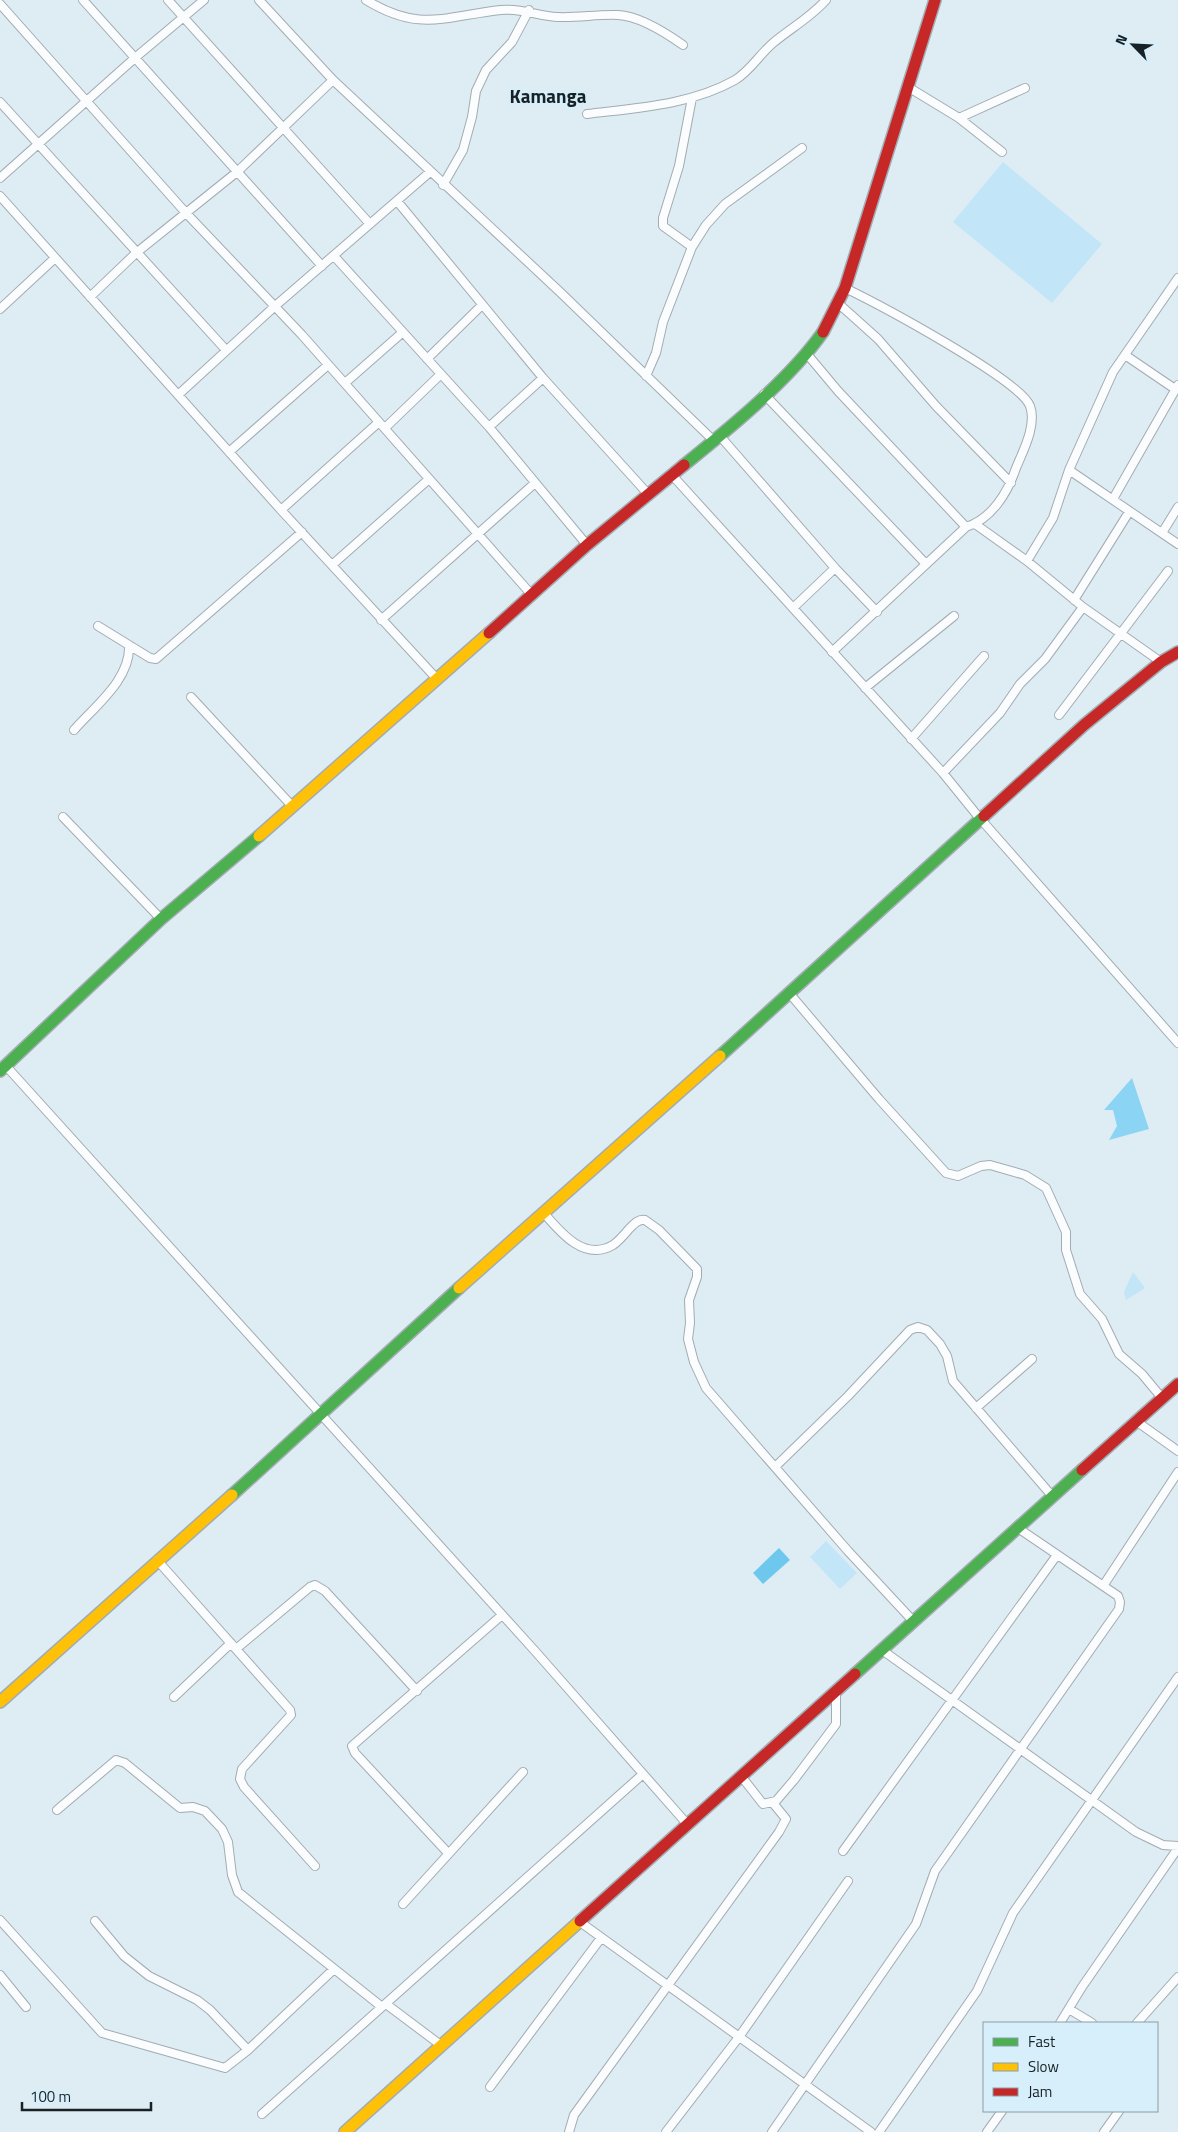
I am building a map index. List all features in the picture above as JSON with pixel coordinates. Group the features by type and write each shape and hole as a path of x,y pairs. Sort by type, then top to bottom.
{"street":[{"path":"83,0 322,266"},
{"path":"168,0 370,224"},
{"path":"0,178 39,146 136,57 204,0"},
{"path":"259,0 332,80 560,292 646,376 717,439 877,612"},
{"path":"366,0 382,10 404,18 428,22 501,10 529,10 556,17 628,16 684,45"},
{"path":"587,114 633,110 692,98 736,79 771,45 809,17 826,0"},
{"path":"688,1824 321,1415 3,1068 161,920 293,807 587,545 671,474 717,439 806,354 820,337 839,304 845,288 935,0"},
{"path":"0,4 186,212 345,383 531,594"},
{"path":"443,185 463,150 472,117 476,91 486,70 512,42 529,10"},
{"path":"90,297 136,253 237,172 332,80"},
{"path":"908,87 959,118 1002,152"},
{"path":"959,118 1025,88"},
{"path":"692,98 679,166 663,218 664,226 692,247"},
{"path":"0,102 226,350"},
{"path":"646,376 656,353 663,322 692,247 706,225 725,204 802,148"},
{"path":"178,395 274,307 430,172"},
{"path":"0,196 281,510 437,679"},
{"path":"397,201 543,378 648,494"},
{"path":"334,256 489,428 587,545"},
{"path":"0,309 56,258"},
{"path":"1027,561 1053,518 1069,470 1114,372 1178,278"},
{"path":"832,652 966,527 975,524 997,505 1011,483 1031,427 1032,414 1024,398 1012,386 909,321 845,288"},
{"path":"839,304 878,339 936,406 1011,483"},
{"path":"426,359 482,305"},
{"path":"345,383 403,332"},
{"path":"806,354 838,391 966,527"},
{"path":"1113,499 1177,387 1125,355"},
{"path":"229,452 328,365"},
{"path":"385,428 440,375"},
{"path":"489,428 543,378"},
{"path":"764,394 926,564"},
{"path":"281,510 379,422"},
{"path":"1069,470 1178,544"},
{"path":"671,474 943,773 981,820 1178,1043"},
{"path":"332,565 430,479"},
{"path":"381,620 535,483"},
{"path":"1162,533 1178,507"},
{"path":"1074,600 1129,512"},
{"path":"975,524 1027,561 1083,608 1161,662"},
{"path":"98,626 150,658 156,659 162,656 302,532"},
{"path":"793,608 835,568"},
{"path":"1059,715 1168,571"},
{"path":"943,773 1000,713 1020,684 1045,660 1083,608"},
{"path":"865,688 954,616"},
{"path":"74,730 120,676 128,661 129,645"},
{"path":"0,1702 321,1415 543,1212 790,994 1084,725 1161,662 1178,652"},
{"path":"911,739 984,656"},
{"path":"191,697 293,807"},
{"path":"64,817 161,920"},
{"path":"790,994 879,1099 946,1173 958,1176 980,1166 990,1165 1025,1175 1046,1188 1066,1232 1066,1250 1080,1294 1102,1319 1119,1354 1142,1374 1162,1398"},
{"path":"543,1212 566,1239 586,1249 597,1251 616,1244 637,1221 645,1220 660,1230 695,1266 697,1277 689,1300 690,1323 688,1339 702,1380 712,1396 776,1466 848,1551 914,1622"},
{"path":"776,1466 848,1396 914,1327 922,1327 940,1344 949,1360 951,1377 1053,1497"},
{"path":"976,1408 1032,1359"},
{"path":"345,2132 1178,1384"},
{"path":"1136,1421 1178,1451"},
{"path":"1103,1586 1178,1472"},
{"path":"772,2132 916,1924 935,1871 1119,1609 1119,1598 1018,1528"},
{"path":"843,1851 1057,1555"},
{"path":"157,1560 288,1706 291,1715 242,1769 240,1779 244,1787 315,1866"},
{"path":"174,1697 234,1646 315,1585 325,1591 417,1691"},
{"path":"448,1853 353,1749 353,1746 502,1615"},
{"path":"882,1650 952,1698 1136,1832 1162,1845 1178,1847 1082,1987 1061,2022"},
{"path":"879,2132 977,1991 1013,1913 1178,1677"},
{"path":"742,1776 763,1804 773,1802 794,1780 836,1724 836,1692"},
{"path":"57,1810 116,1760 125,1763 180,1808 193,1806 201,1809 226,1834 232,1875 238,1892 334,1969 442,2046"},
{"path":"402,1904 522,1772"},
{"path":"262,2114 643,1774"},
{"path":"569,2132 574,2115 779,1832 786,1819 773,1802"},
{"path":"666,2132 739,2037 848,1881"},
{"path":"0,1920 102,2033 227,2068 334,1969"},
{"path":"95,1921 124,1956 149,1976 184,1992 204,2005 248,2050"},
{"path":"580,1922 871,2132"},
{"path":"490,2087 601,1938"},
{"path":"0,1975 26,2006"},
{"path":"1138,2022 1178,1977"},
{"path":"1070,2009 1090,2022"},
{"path":"987,2132 1001,2112"},
{"path":"1104,2132 1118,2112"}],"shaded area":[{"path":"1003,162 1102,244 1052,303 953,222"},
{"path":"1132,1078 1149,1129 1109,1140 1117,1126 1113,1110 1104,1110"},
{"path":"1133,1272 1145,1288 1126,1300 1124,1292"},
{"path":"826,1541 857,1573 840,1589 810,1557"},
{"path":"779,1548 790,1560 763,1584 753,1573"}],"traffic: fast":[{"path":"684,465 758,403 793,368 823,332"},
{"path":"720,1056 984,816"},
{"path":"0,1071 161,919 259,836"},
{"path":"232,1495 459,1288"},
{"path":"855,1674 1082,1470"}],"traffic: slow":[{"path":"259,836 489,633"},
{"path":"459,1288 720,1056"},
{"path":"0,1702 232,1495"},
{"path":"345,2132 580,1921"}],"traffic: jam":[{"path":"823,332 845,288 935,0"},
{"path":"489,633 587,545 684,465"},
{"path":"984,816 1084,725 1161,662 1178,652"},
{"path":"1082,1470 1178,1384"},
{"path":"580,1921 855,1674"}],"district":[{"name":"Kamanga","path":"548,96"}]}
